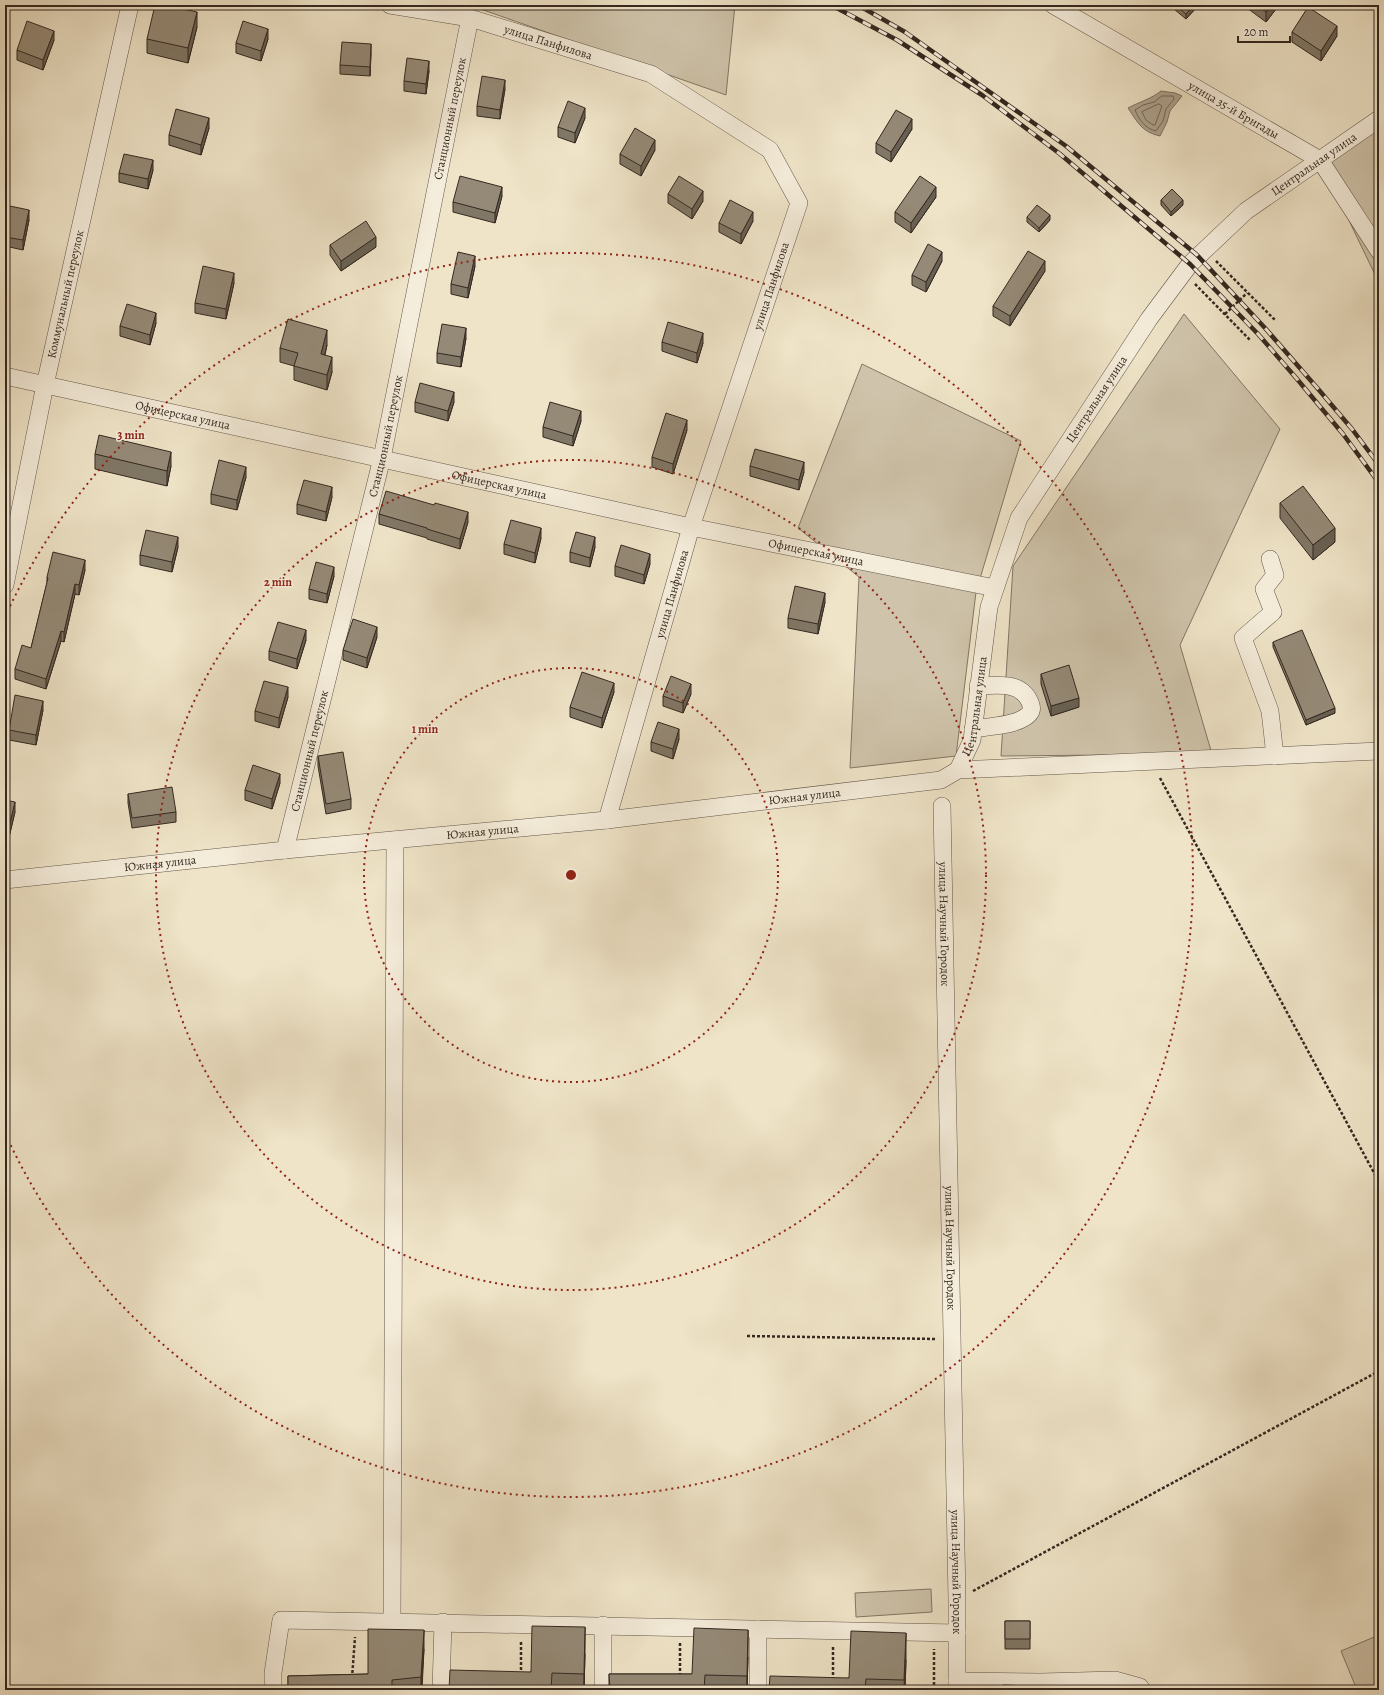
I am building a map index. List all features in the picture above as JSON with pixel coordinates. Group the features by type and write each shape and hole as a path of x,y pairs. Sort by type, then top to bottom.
{"street":[{"name":"Коммунальный переулок","path":"5,585 45,385 130,5"},
{"name":"улица Панфилова","path":"390,5 470,18 651,74 770,150 799,203 691,527 607,820"},
{"name":"улица 35-й Бригады","path":"1053,5 1320,160 1379,251"},
{"name":"Станционный переулок","path":"285,850 382,458 470,18"},
{"name":"Центральная улица","path":"958,770 972,740 989,607 1019,518 1149,319 1184,272 1204,249 1246,211 1379,119"},
{"name":"Офицерская улица","path":"5,376 691,527 995,588"},
{"path":"1270,559 1275,575 1264,589 1273,612 1243,638 1270,711 1275,756"},
{"path":"974,729 1021,720 1030,714 1032,708 1027,695 1018,688 999,685 978,686"},
{"path":"958,770 1379,751"},
{"name":"Южная улица","path":"5,880 285,850 607,820 941,780 958,770"},
{"name":"улица Научный Городок","path":"942,806 957,1600 957,1685"},
{"path":"392,1621 395,840"},
{"path":"278,1685 273,1672 281,1620 356,1620 957,1633"},
{"path":"444,1622 442,1687 485,1683"},
{"path":"603,1625 603,1689 646,1688"},
{"path":"758,1629 758,1690"},
{"path":"957,1685 1115,1680 1140,1687 1142,1690"}],"path":[{"path":"1204,249 1275,320"},
{"path":"1184,272 1251,341"},
{"path":"1225,314 1247,293"},
{"path":"1152,761 1379,1182"},
{"path":"747,1336 952,1339"},
{"path":"957,1600 1379,1372"},
{"path":"352,1682 356,1620"},
{"path":"522,1624 522,1676"},
{"path":"680,1627 680,1679"},
{"path":"833,1630 833,1682"},
{"path":"934,1632 934,1690"}],"shaded area":[{"path":"469,5 735,5 726,95"},
{"path":"1379,119 1379,283 1320,160"},
{"path":"1184,314 1280,429 1180,645 1212,754 1001,756 1013,566"},
{"path":"862,364 1021,441 976,592 956,756 850,768 859,577 798,528"},
{"path":"931,1589 932,1612 856,1617 855,1593"},
{"path":"1379,1635 1379,1690 1357,1690 1341,1651"}],"water":[{"path":"1161,91 1175,93 1182,96 1170,111 1167,122 1160,136 1149,132 1141,126 1128,108"}],"building":[{"path":"155,5 165,5 197,12 188,48 147,39"},
{"path":"1175,5 1194,5 1186,14"},
{"path":"1257,5 1272,5 1266,12"},
{"path":"1308,7 1337,26 1321,51 1292,32"},
{"path":"27,21 54,31 43,60 17,50"},
{"path":"243,21 268,29 261,51 236,43"},
{"path":"342,42 371,44 370,67 340,65"},
{"path":"407,58 429,61 426,84 404,81"},
{"path":"482,76 505,80 500,110 477,106"},
{"path":"568,101 585,108 575,133 558,127"},
{"path":"176,109 209,118 201,145 169,135"},
{"path":"896,110 912,119 891,152 876,143"},
{"path":"635,128 655,140 641,166 620,154"},
{"path":"124,154 153,160 148,179 119,173"},
{"path":"460,176 502,187 495,213 453,202"},
{"path":"679,176 703,191 692,209 668,194"},
{"path":"920,176 936,187 911,223 895,212"},
{"path":"1172,189 1183,200 1171,212 1161,200"},
{"path":"730,200 753,212 741,234 719,223"},
{"path":"5,205 29,210 23,240 5,237"},
{"path":"1037,205 1050,215 1039,228 1027,217"},
{"path":"366,221 376,237 341,261 330,245"},
{"path":"928,244 942,252 926,282 912,275"},
{"path":"1028,251 1045,261 1010,316 993,306"},
{"path":"458,252 475,256 468,288 451,284"},
{"path":"203,266 234,273 226,309 195,303"},
{"path":"127,304 156,313 150,335 120,326"},
{"path":"288,319 327,330 321,354 332,357 327,375 294,366 298,353 280,348"},
{"path":"668,322 703,333 697,353 662,342"},
{"path":"442,324 466,328 461,357 437,353"},
{"path":"420,383 454,392 448,411 415,402"},
{"path":"550,402 581,411 573,436 543,427"},
{"path":"666,413 687,420 673,464 652,457"},
{"path":"99,435 171,452 167,471 95,454"},
{"path":"755,449 804,462 799,480 750,466"},
{"path":"219,460 246,467 237,500 211,494"},
{"path":"304,480 332,487 326,512 297,504"},
{"path":"1303,486 1335,528 1313,545 1280,503"},
{"path":"386,491 434,505 435,503 468,512 460,539 379,514"},
{"path":"511,520 541,528 535,553 504,544"},
{"path":"146,530 178,537 172,562 140,555"},
{"path":"576,532 595,537 590,558 570,552"},
{"path":"621,545 650,554 644,575 615,566"},
{"path":"53,552 85,560 79,585 75,584 64,632 61,631 46,679 15,669 22,645 31,648"},
{"path":"316,562 334,567 327,594 309,589"},
{"path":"795,586 825,593 818,624 788,618"},
{"path":"353,619 377,627 367,658 343,650"},
{"path":"278,622 306,630 297,659 269,651"},
{"path":"1302,630 1335,708 1306,720 1273,642"},
{"path":"1069,665 1079,698 1051,706 1041,674"},
{"path":"582,672 614,683 602,718 570,707"},
{"path":"671,676 691,684 683,703 663,696"},
{"path":"264,681 288,687 279,718 255,711"},
{"path":"15,695 43,701 36,735 9,730"},
{"path":"658,722 679,729 673,749 651,742"},
{"path":"343,752 351,799 326,804 318,756"},
{"path":"253,765 280,774 272,799 245,790"},
{"path":"172,787 176,812 132,818 128,794"},
{"path":"5,800 15,802 9,827 5,826"},
{"path":"1005,1621 1030,1621 1030,1639 1005,1639"},
{"path":"532,1626 585,1627 584,1674 552,1673 551,1690 449,1690 450,1670 531,1672"},
{"path":"694,1628 748,1630 747,1676 705,1675 704,1690 610,1690 609,1674 692,1674"},
{"path":"368,1629 424,1630 421,1677 392,1680 392,1690 288,1690 288,1676 368,1674"},
{"path":"851,1631 906,1633 904,1680 866,1679 865,1690 769,1690 770,1676 849,1678"},
{"path":"1003,1685 1059,1687 1059,1690 1003,1690"}],"railway":[{"path":"831,5 897,40 982,95 1060,154 1190,264 1258,334 1297,379 1343,434 1379,483"},
{"path":"858,5 905,32 1066,146 1197,255 1265,328 1319,390 1352,429 1379,465"}]}
